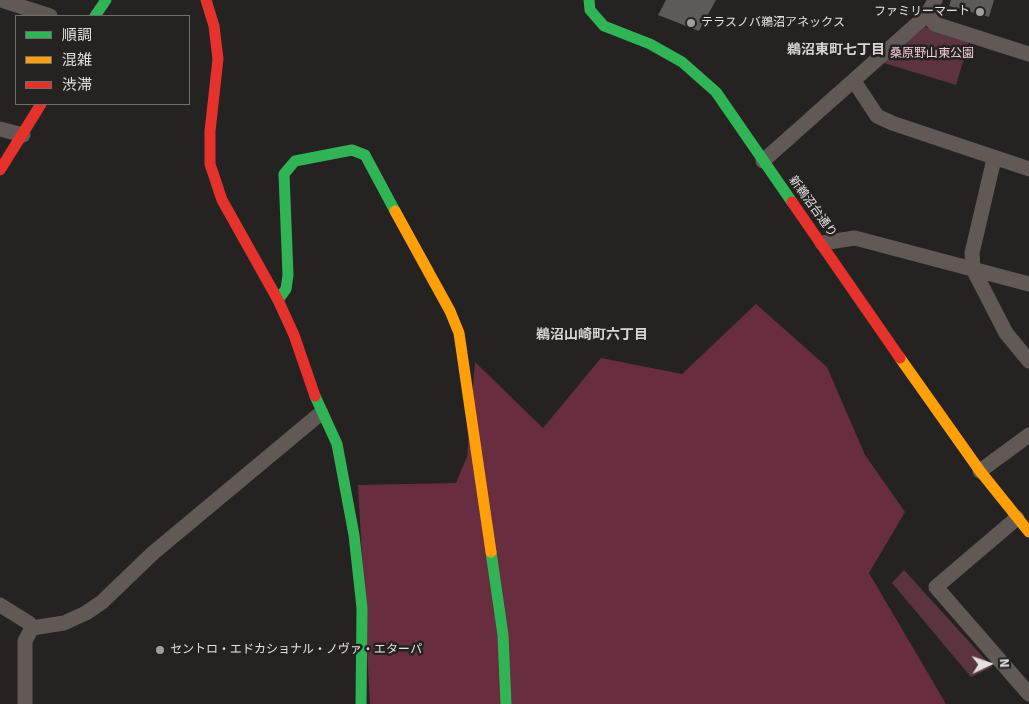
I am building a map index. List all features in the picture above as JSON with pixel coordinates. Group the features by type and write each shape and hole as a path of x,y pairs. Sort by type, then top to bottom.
{"street":[{"path":"1,0 47,15"},
{"path":"96,15 106,0"},
{"path":"206,0 214,26 218,59 210,131 210,164 222,200 278,300 294,335 321,413 336,444 354,535 362,608 360,704"},
{"name":"新鵜沼台通り","path":"589,0 590,10 604,26 650,44 682,62 716,92 893,348 980,470 1017,518"},
{"path":"763,161 927,15 935,0"},
{"path":"927,15 935,24 1029,54"},
{"path":"854,81 877,116 892,123 1029,169"},
{"path":"0,170 41,105"},
{"path":"0,129 23,135"},
{"path":"278,300 286,289 288,275 284,174 295,161 352,150 365,155 450,311 459,333 503,635 506,704"},
{"path":"994,158 972,253 973,269 1006,333 1029,361"},
{"path":"822,243 855,238 1029,284"},
{"path":"32,628 64,623 86,613 102,602 153,553 321,413"},
{"path":"980,470 1029,435"},
{"path":"1029,532 1017,518 936,587 1029,694"},
{"path":"0,605 29,623 32,628"},
{"path":"25,704 25,641 32,628"}],"green space":[{"name":"桑原野山東公園","path":"925,27 969,42 956,85 884,63"},
{"path":"904,570 992,667 971,677 892,583"}],"shaded area":[{"path":"756,304 827,367 865,455 905,512 869,573 946,704 370,704 358,485 456,483 467,457 475,362 543,428 601,358 682,374"}],"building":[{"name":"テラスノバ鵜沼アネックス","path":"666,0 716,0 699,31 658,15"},
{"name":"ファミリーマート","path":"951,0 994,0 989,17 949,6"}],"traffic: fast":[{"path":"96,15 106,0"},
{"path":"589,0 590,10 604,26 650,44 682,62 716,92 792,202"},
{"path":"278,300 286,289 288,275 284,174 295,161 352,150 365,155 395,211"},
{"path":"315,396 337,444 354,535 362,608 361,704"},
{"path":"491,552 503,635 506,704"}],"traffic: slow":[{"path":"395,211 450,311 459,333 491,552"},
{"path":"900,358 980,471 1029,532"}],"traffic: jam":[{"path":"206,0 214,26 218,59 210,131 210,164 222,200 278,300 294,335 315,396"},
{"path":"0,170 40,105"},
{"path":"792,202 900,358"}],"place":[{"name":"ファミリーマート","path":"980,12"},
{"name":"テラスノバ鵜沼アネックス","path":"691,23"},
{"name":"セントロ・エドカショナル・ノヴァ・エターパ","path":"160,650"}],"district":[{"name":"鵜沼東町七丁目","path":"836,51"},
{"name":"鵜沼山崎町六丁目","path":"592,336"}]}
